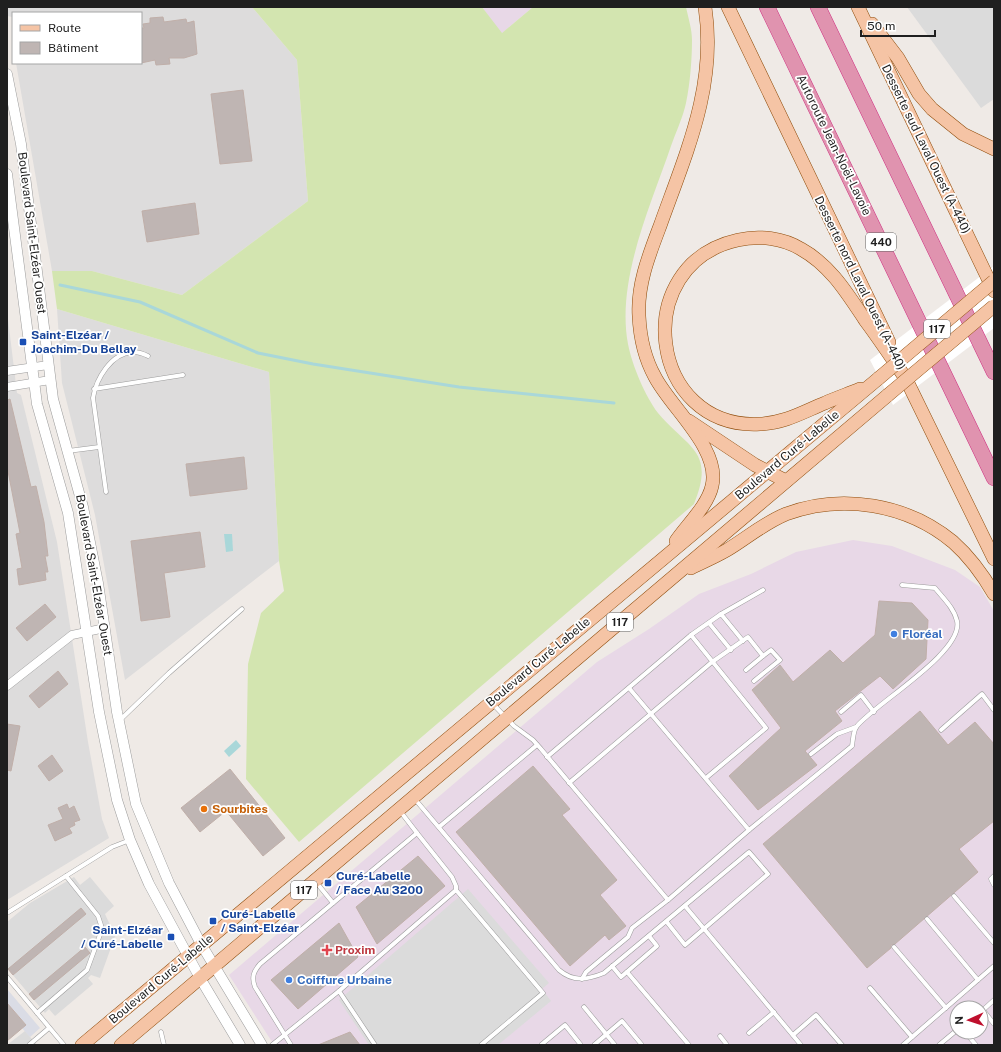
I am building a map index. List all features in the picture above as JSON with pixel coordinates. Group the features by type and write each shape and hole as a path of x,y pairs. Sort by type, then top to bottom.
{"highway":[{"name":"Autoroute Jean-Noël-Lavoie","path":"767,7 994,478"},
{"path":"818,7 994,372"}],"main road":[{"path":"663,559 705,502 712,486 713,474 709,456 685,419 669,401 650,368 641,336 639,300 645,269 701,107 708,61 708,37 705,7"},
{"name":"Desserte nord Laval Ouest (A-440)","path":"728,7 994,559"},
{"path":"858,7 898,58 915,88 932,109 963,134 994,149"},
{"name":"Desserte sud Laval Ouest (A-440)","path":"858,7 994,291"},
{"path":"874,382 826,402 798,416 773,423 752,425 735,422 718,416 694,400 679,382 670,364 664,342 664,327 668,305 674,290 682,276 700,257 714,248 729,242 752,238 766,238 794,245 816,258 841,284 908,382"},
{"name":"Boulevard Curé-Labelle","path":"82,1045 994,281"},
{"name":"Boulevard Curé-Labelle","path":"121,1045 507,720 675,575 994,306"},
{"path":"685,419 767,471 786,481"},
{"path":"675,575 726,550 760,527 786,514 814,506 857,504 900,512 939,532 953,542 972,561 994,594"}],"street":[{"name":"Boulevard Saint-Elzéar Ouest","path":"7,74 21,144 53,399 84,513 105,628 119,721 140,817 163,873 214,967 262,1045"},
{"name":"Boulevard Saint-Elzéar Ouest","path":"7,174 33,382 42,427 66,504 88,631 106,752 117,800 130,840 149,884 200,978 240,1045"},
{"path":"7,371 48,365"},
{"path":"7,387 50,380"},
{"path":"7,686 72,635 105,628"}],"lane":[{"path":"106,492 93,398 94,389 103,372 120,356 135,352 148,356"},
{"path":"94,389 183,375"},
{"path":"67,451 99,447"},
{"path":"812,754 837,734 856,727 939,657 957,631 957,621 955,615 935,588 902,585"},
{"path":"547,757 691,635 721,614 763,590"},
{"path":"119,721 169,673 242,609"},
{"path":"721,614 742,641"},
{"path":"709,623 731,650"},
{"path":"691,635 766,728 706,778"},
{"path":"569,783 712,662 748,637 764,656"},
{"path":"746,670 771,650 780,660 754,681"},
{"path":"629,688 749,830"},
{"path":"941,730 982,694 994,710"},
{"path":"841,712 861,695 874,712"},
{"path":"491,701 507,720 537,745 668,900"},
{"path":"582,979 586,972 628,937 632,928 668,900 749,830 852,746 856,727"},
{"path":"439,828 537,745"},
{"path":"414,798 559,970 571,978 582,979 597,976 612,966 649,936 666,921 749,852 768,874 685,945 666,921"},
{"path":"399,810 452,877 456,890 543,993 481,1045"},
{"path":"292,1045 255,986 253,975 260,964 417,833"},
{"path":"7,913 112,847 130,840"},
{"path":"37,1013 87,970 101,932 101,924 98,916 66,876"},
{"path":"994,876 991,879 994,885"},
{"path":"315,881 333,903"},
{"path":"272,1045 339,991 456,890"},
{"path":"954,896 994,943"},
{"path":"685,906 801,1045"},
{"path":"927,919 978,980"},
{"path":"612,966 621,977 657,946 649,936"},
{"path":"894,948 946,1008"},
{"path":"903,1045 994,966"},
{"path":"627,972 689,1045"},
{"path":"7,977 64,1045"},
{"path":"870,988 912,1037"},
{"path":"339,991 375,1045"},
{"path":"584,1007 615,1045"},
{"path":"750,1033 774,1012"},
{"path":"793,1035 816,1015 842,1045"},
{"path":"594,1045 622,1021 642,1045"},
{"path":"541,1045 565,1025 581,1045"},
{"path":"29,1045 49,1028"},
{"path":"160,1032 164,1045"},
{"path":"720,1036 727,1045"},
{"path":"940,1045 949,1037"}],"shaded area":[{"path":"7,7 252,7 297,60 308,201 182,295 92,271 52,271 16,64 142,64 142,12 12,12 12,17 7,16"},
{"path":"482,7 533,7 501,34"},
{"path":"907,7 994,7 994,99 981,108"},
{"path":"57,309 269,372 279,561 125,680 95,515 62,383"},
{"path":"7,311 17,393 21,395 57,542 88,742 102,819 109,838 7,900"},
{"path":"853,540 892,546 955,570 980,587 994,611 994,1045 274,1045 229,975 597,662 649,629 699,594 751,574 796,552"},
{"path":"74,877 80,885 90,877 114,906 105,914 110,925 118,928 100,978 91,975 88,978 93,984 55,1016 49,1009 45,1013 7,968 7,922 30,903"},
{"path":"468,889 549,983 542,989 551,1001 498,1045 369,1045 339,1000"},
{"path":"7,989 40,1028 30,1037 22,1028 26,1025 7,1003"},
{"path":"25,1031 37,1045 7,1045"}],"green space":[{"path":"252,7 482,7 502,33 533,7 686,7 692,36 692,55 686,103 645,218 638,243 631,269 627,294 626,320 630,352 648,398 658,413 695,451 700,461 702,472 700,486 694,504 299,842 246,779 248,664 261,613 284,591 279,561 269,372 57,309 52,271 92,271 182,295 308,201 297,60"}],"water":[{"path":"224,534 232,534 233,551 226,552"},
{"path":"236,740 241,746 229,757 224,751"}],"pier":[{"path":"994,266 994,328 893,405 870,360"}],"building":[{"path":"163,17 164,22 186,19 187,23 194,21 197,54 184,58 169,58 170,64 156,65 155,60 142,63 142,28 144,28 143,24 150,23 150,18"},
{"path":"243,90 252,161 220,164 211,94"},
{"path":"195,203 199,234 147,242 142,211"},
{"path":"10,399 31,487 36,486 44,522 48,556 45,556 48,572 45,572 46,580 19,585 17,569 22,568 16,534 20,533 7,466 7,400"},
{"path":"244,457 247,489 190,496 186,464"},
{"path":"200,532 205,567 164,573 170,617 141,621 131,541"},
{"path":"879,601 912,603 928,620 926,659 893,689 880,676 835,711 842,721 805,751 817,765 758,810 729,776 781,728 752,690 780,665 793,682 830,650 843,663 875,635"},
{"path":"45,604 56,617 27,641 16,628"},
{"path":"58,671 68,684 39,708 29,696"},
{"path":"920,711 948,745 975,722 994,744 994,821 959,849 978,872 895,944 891,945 891,948 867,968 763,844"},
{"path":"7,724 20,726 11,771 7,770"},
{"path":"52,755 63,771 49,781 38,766"},
{"path":"533,766 570,809 562,815 617,880 600,895 626,926 609,940 605,935 570,966 456,832"},
{"path":"230,769 285,838 263,856 226,811 200,832 181,808"},
{"path":"67,804 69,809 74,806 80,820 74,822 75,825 69,828 72,833 55,841 48,825 63,819 58,808"},
{"path":"418,856 445,886 377,944 356,907"},
{"path":"81,908 86,914 13,975 8,969"},
{"path":"339,923 358,957 298,1009 271,980"},
{"path":"85,947 90,953 34,1000 29,994"},
{"path":"7,1003 26,1025 7,1041"},
{"path":"350,1032 360,1045 318,1045"}],"waterway":[{"path":"60,285 140,302 258,353 313,364 459,387 614,403"}],"place":[{"name":"Saint-Elzéar / Joachim-Du Bellay","path":"23,342"},
{"name":"Floréal","path":"894,634"},
{"name":"Sourbites","path":"204,809"},
{"name":"Curé-Labelle / Face Au 3200","path":"328,883"},
{"name":"Curé-Labelle / Saint-Elzéar","path":"213,921"},
{"name":"Saint-Elzéar / Curé-Labelle","path":"171,937"},
{"name":"Proxim","path":"327,950"},
{"name":"Coiffure Urbaine","path":"289,980"}]}
